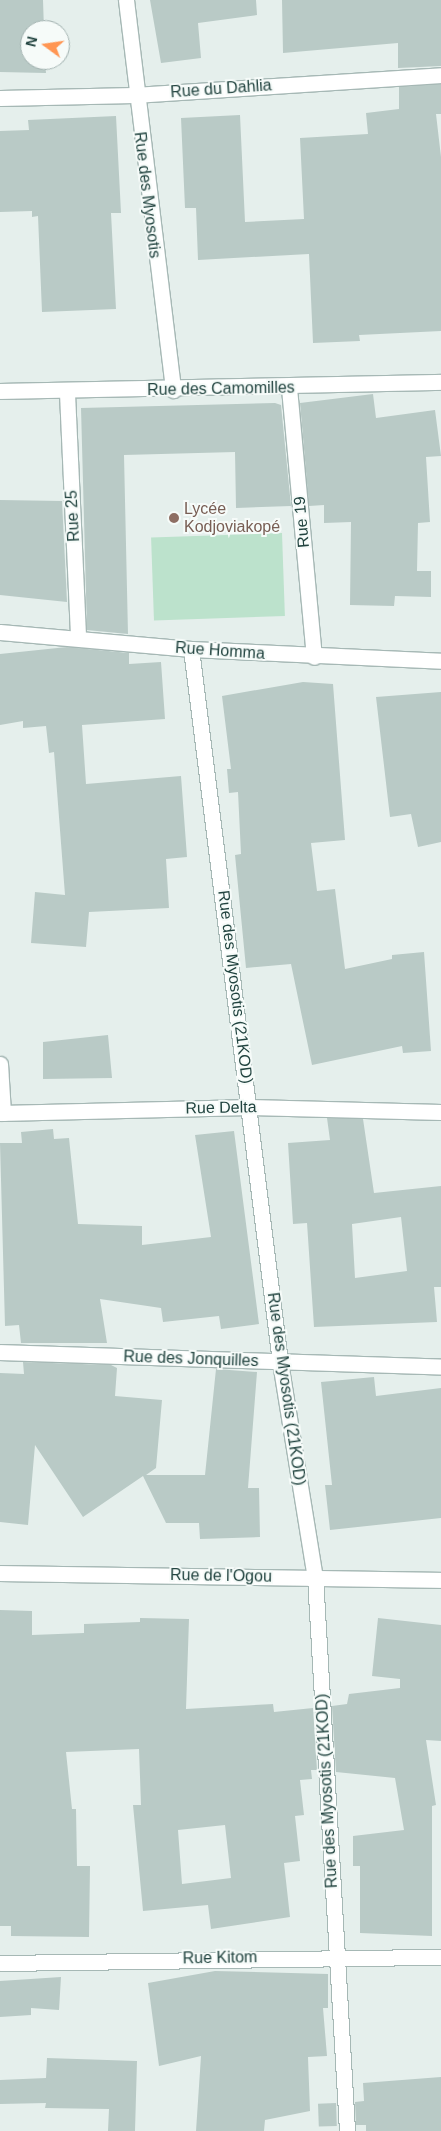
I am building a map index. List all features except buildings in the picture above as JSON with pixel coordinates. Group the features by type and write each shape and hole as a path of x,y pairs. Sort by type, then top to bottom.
{"street":[{"name":"Rue des Myosotis","path":"126,0 134,95 173,390"},
{"name":"Rue du Dahlia","path":"0,98 134,95 441,75"},
{"name":"Rue des Camomilles","path":"0,391 67,393 289,388 441,382"},
{"name":"Rue 19","path":"289,388 314,657"},
{"name":"Rue 25","path":"67,393 78,638"},
{"name":"Rue Homma","path":"0,632 191,649 314,657 441,662"},
{"name":"Rue des Myosotis (21KOD)","path":"191,649 250,1107 280,1362 315,1577 347,2131"},
{"path":"0,1064 1,1113"},
{"name":"Rue Delta","path":"1,1113 250,1107 441,1112"},
{"name":"Rue des Jonquilles","path":"0,1352 441,1367"},
{"name":"Rue de l'Ogou","path":"0,1573 441,1580"},
{"name":"Rue Kitom","path":"0,1963 336,1956 441,1957"}],"green space":[{"path":"282,533 285,616 154,621 151,538"}],"place":[{"name":"Lycée Kodjoviakopé","path":"174,518"}]}
